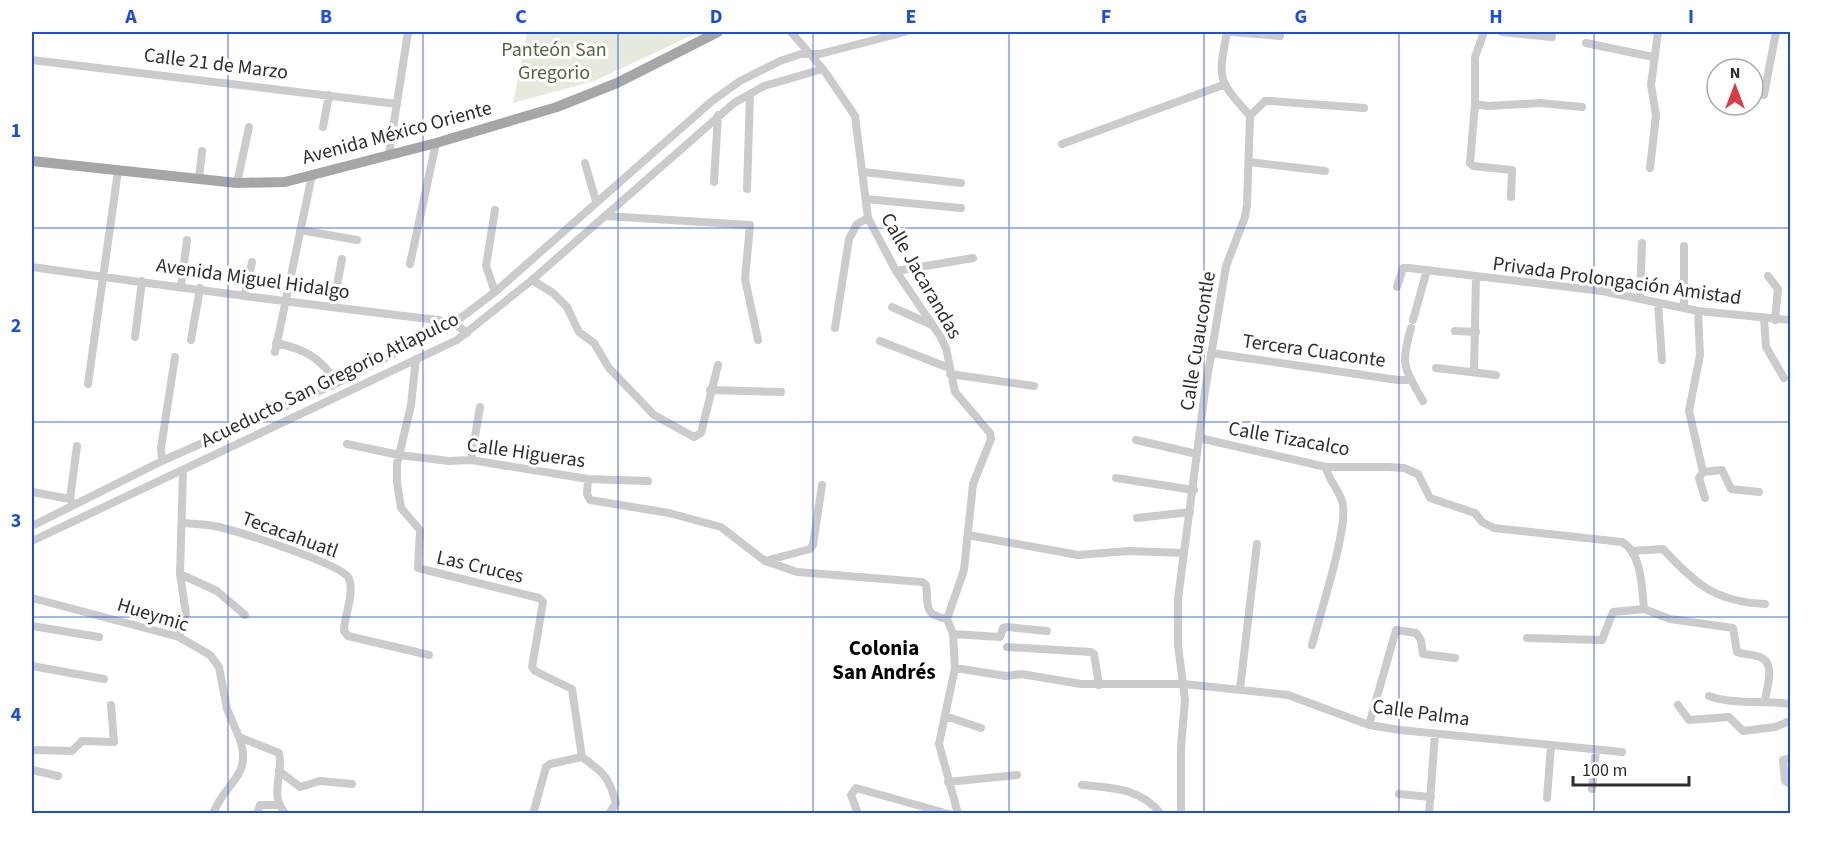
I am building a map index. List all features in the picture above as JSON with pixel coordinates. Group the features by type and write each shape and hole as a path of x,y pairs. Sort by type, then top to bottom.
{"main road":[{"name":"Avenida México Oriente","path":"32,161 199,180 272,184 436,143 527,117 588,96 718,32"}],"street":[{"path":"389,154 408,32"},
{"name":"Calle Jacarandas","path":"791,32 823,69 855,116 868,218 896,271 934,326 946,348 955,392 990,433 991,439 973,484 964,570 947,619"},
{"name":"Acueducto San Gregorio Atlapulco","path":"32,526 72,502 337,383 454,323 495,292 596,201 725,91 780,61 801,54 820,54 905,32"},
{"path":"1280,36 1229,32 1221,63 1223,85 1250,116 1265,101 1364,108"},
{"path":"1484,32 1475,57 1475,104 1470,162 1473,166 1510,169 1513,173 1511,197"},
{"path":"1502,32 1552,37"},
{"path":"1650,168 1656,115 1651,85 1658,32"},
{"path":"1765,90 1776,32"},
{"path":"1586,43 1653,57"},
{"name":"Calle 21 de Marzo","path":"32,60 397,104"},
{"name":"Acueducto San Gregorio Atlapulco","path":"32,541 183,471 467,333 532,280 718,116 750,93 775,82 823,69"},
{"path":"1062,144 1223,85"},
{"path":"747,189 750,93"},
{"path":"323,127 329,95"},
{"path":"1475,104 1488,106 1540,103 1582,107"},
{"path":"714,182 718,116"},
{"name":"Calle Cuaucontle","path":"1184,684 1177,624 1184,554 1211,353 1226,266 1245,217 1250,116"},
{"path":"237,183 249,127"},
{"path":"410,264 436,143"},
{"path":"199,180 202,151"},
{"path":"1249,162 1325,171"},
{"path":"585,163 596,201"},
{"path":"88,384 118,171"},
{"path":"863,172 961,183"},
{"path":"312,174 276,347 310,353 325,364 337,383"},
{"path":"866,200 961,208"},
{"path":"495,210 486,266 495,292"},
{"path":"606,216 750,225 745,279 758,340"},
{"path":"835,328 849,239 857,224 868,218"},
{"path":"300,230 357,240"},
{"path":"181,286 187,240"},
{"path":"1640,299 1642,243"},
{"path":"1684,246 1684,308"},
{"path":"896,271 973,258"},
{"path":"333,307 342,260"},
{"path":"245,294 252,262"},
{"name":"Avenida Miguel Hidalgo","path":"32,267 454,323"},
{"name":"Privada Prolongación Amistad","path":"1397,287 1403,268 1427,270 1602,291 1698,311 1791,320"},
{"path":"1423,400 1405,369 1404,358 1427,270"},
{"path":"1768,276 1778,289 1775,320"},
{"path":"1474,372 1476,277"},
{"path":"532,280 550,291 567,307 579,332 594,343 615,374 663,421 687,435 698,436 701,433 718,365"},
{"path":"135,337 142,281"},
{"path":"191,340 200,288"},
{"path":"1658,303 1662,360"},
{"path":"891,307 934,326"},
{"path":"1698,311 1700,355 1689,411 1703,472 1699,478 1705,498"},
{"path":"1764,319 1766,347 1784,378"},
{"path":"454,323 467,333"},
{"path":"1455,331 1476,332"},
{"path":"880,341 950,371 1034,386"},
{"name":"Tercera Cuaconte","path":"1211,353 1390,379 1411,380"},
{"path":"162,461 161,448 175,357"},
{"name":"Las Cruces","path":"416,359 411,405 399,455 399,500 401,508 420,530 418,568 539,598 543,607 532,667 534,671 573,689 582,757"},
{"path":"1436,368 1496,375"},
{"path":"710,390 781,392"},
{"path":"471,460 480,407"},
{"name":"Calle Tizacalco","path":"1199,438 1326,467 1404,468 1418,474 1430,498 1475,513 1488,526 1622,543 1632,551"},
{"path":"1136,440 1197,454"},
{"name":"Calle Higueras","path":"347,444 399,455 449,461 471,460 588,479 648,481"},
{"path":"32,492 72,502 77,446"},
{"path":"1312,645 1339,539 1343,510 1342,500 1326,467"},
{"path":"1703,472 1722,470 1731,489 1759,492"},
{"path":"179,636 186,614 180,574 183,471"},
{"path":"1116,478 1194,490"},
{"path":"588,479 587,494 590,500 669,513 721,527 765,561 796,572 922,582 926,585 927,607 930,612 947,619 953,634 955,668 939,744 958,813"},
{"path":"765,561 810,549 813,545 822,485"},
{"path":"1137,518 1190,512"},
{"name":"Tecacahuatl","path":"182,523 216,526 306,555 340,570 349,578 350,588 344,624 344,631 348,636 429,655"},
{"path":"968,535 1078,555 1129,551 1184,554"},
{"path":"1240,689 1257,544"},
{"path":"1644,609 1632,551 1663,549 1687,576 1712,592 1738,603 1765,604"},
{"path":"180,574 217,591 245,615"},
{"name":"Hueymic","path":"32,598 179,636 210,655 219,667 227,709 239,737"},
{"path":"1527,638 1602,640 1613,612 1644,609 1670,619 1733,628 1737,652 1760,657 1766,661 1770,671 1765,700"},
{"path":"32,626 99,637"},
{"path":"953,634 999,636 1003,628 1007,627 1047,631"},
{"path":"1369,725 1396,630 1418,635 1421,650 1427,657 1455,658"},
{"path":"1007,647 1091,652 1094,654 1099,685"},
{"path":"32,666 104,679"},
{"name":"Calle Palma","path":"955,668 1099,685 1184,684 1288,694 1369,725 1435,734 1622,752"},
{"path":"1181,813 1184,684"},
{"path":"1709,696 1728,700 1765,700 1791,704"},
{"path":"32,750 72,751 82,741 114,742 111,705"},
{"path":"1678,705 1689,720 1729,717 1743,731 1775,727 1791,721"},
{"path":"945,716 981,728"},
{"path":"1429,813 1435,734"},
{"path":"239,737 279,753 276,792 279,805 286,813"},
{"path":"213,813 218,800 236,781 242,769 244,749 239,737"},
{"path":"1547,798 1551,746"},
{"path":"1592,789 1596,750"},
{"path":"533,813 546,767 550,764 582,757 604,773 610,781 616,803 609,813"},
{"path":"1791,758 1783,760 1782,763 1785,781 1791,784"},
{"path":"32,770 58,776"},
{"path":"279,771 300,787 320,781 352,784"},
{"path":"948,782 1017,775"},
{"path":"1082,785 1132,791 1147,799 1161,813"},
{"path":"858,813 851,795 856,788 949,813"},
{"path":"1399,794 1431,797"},
{"path":"257,813 260,805 279,805"}],"green space":[{"name":"Panteón San Gregorio","path":"527,32 699,32 594,81 513,103"}],"district":[{"name":"Colonia San Andrés","path":"884,660"}]}
